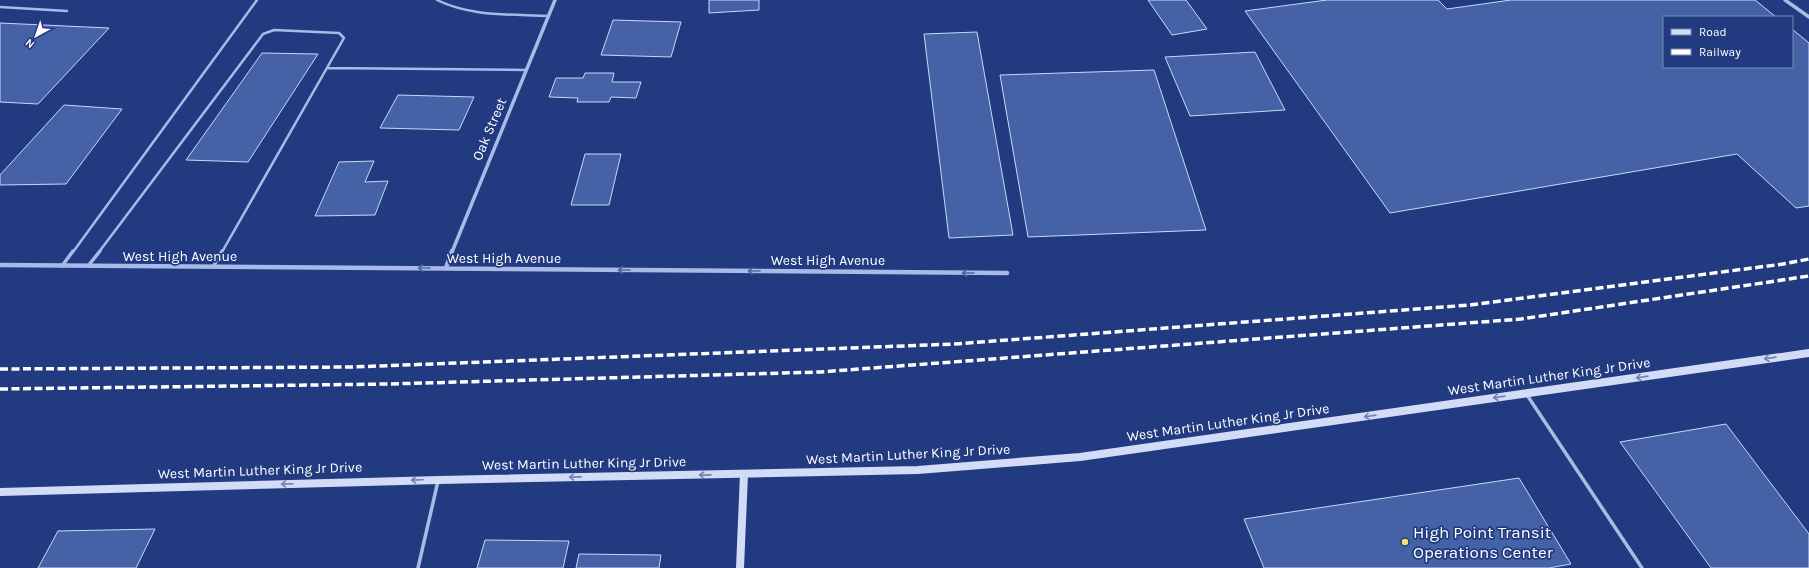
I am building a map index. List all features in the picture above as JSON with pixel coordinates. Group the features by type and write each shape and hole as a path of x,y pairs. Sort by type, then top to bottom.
{"main road":[{"name":"West Martin Luther King Jr Drive","path":"0,492 438,480 918,470 1080,457 1809,353"},
{"path":"740,568 744,474"}],"street":[{"name":"Oak Street","path":"446,268 464,219 556,0"},
{"path":"1785,0 1809,17"},
{"name":"West High Avenue","path":"0,265 1007,273"}],"lane":[{"path":"62,266 257,0"},
{"path":"437,0 442,3 468,10 549,16"},
{"path":"0,7 67,11"},
{"path":"88,266 263,34 274,30 339,33 344,38 213,267"},
{"path":"327,68 526,70"},
{"path":"1526,393 1642,568"},
{"path":"418,568 438,480"}],"building":[{"path":"709,0 759,0 759,10 709,13"},
{"path":"1148,0 1186,0 1207,29 1172,35"},
{"path":"1327,0 1438,0 1447,9 1511,0 1755,0 1775,16 1663,16 1663,68 1793,68 1793,30 1809,43 1809,206 1796,208 1737,154 1390,213 1245,11"},
{"path":"613,20 681,22 671,57 601,55"},
{"path":"0,23 109,28 38,104 0,102"},
{"path":"977,32 1013,235 949,238 924,34"},
{"path":"1255,52 1285,110 1190,116 1165,57"},
{"path":"262,53 318,54 248,162 186,160"},
{"path":"1154,70 1206,230 1028,237 1000,75"},
{"path":"585,73 614,73 612,82 641,82 636,98 611,97 609,102 577,102 578,98 549,97 556,78 583,78"},
{"path":"398,95 474,97 459,130 380,128"},
{"path":"64,105 122,109 66,184 0,185 0,175"},
{"path":"585,154 621,154 609,205 571,205"},
{"path":"374,161 365,182 388,181 375,215 315,216 339,162"},
{"path":"1726,424 1809,534 1809,568 1711,568 1620,442"},
{"name":"High Point Transit Operations Center","path":"1519,478 1571,564 1549,568 1264,568 1244,519"},
{"path":"155,529 136,568 38,568 58,531"},
{"path":"485,540 569,541 563,568 477,568"},
{"path":"579,554 661,555 659,568 576,568"}],"railway":[{"path":"0,369 352,367 955,344 1470,305 1783,264 1809,259"},
{"path":"0,389 388,384 820,372 1521,319 1809,276"}],"place":[{"name":"High Point Transit Operations Center","path":"1405,542"}]}
